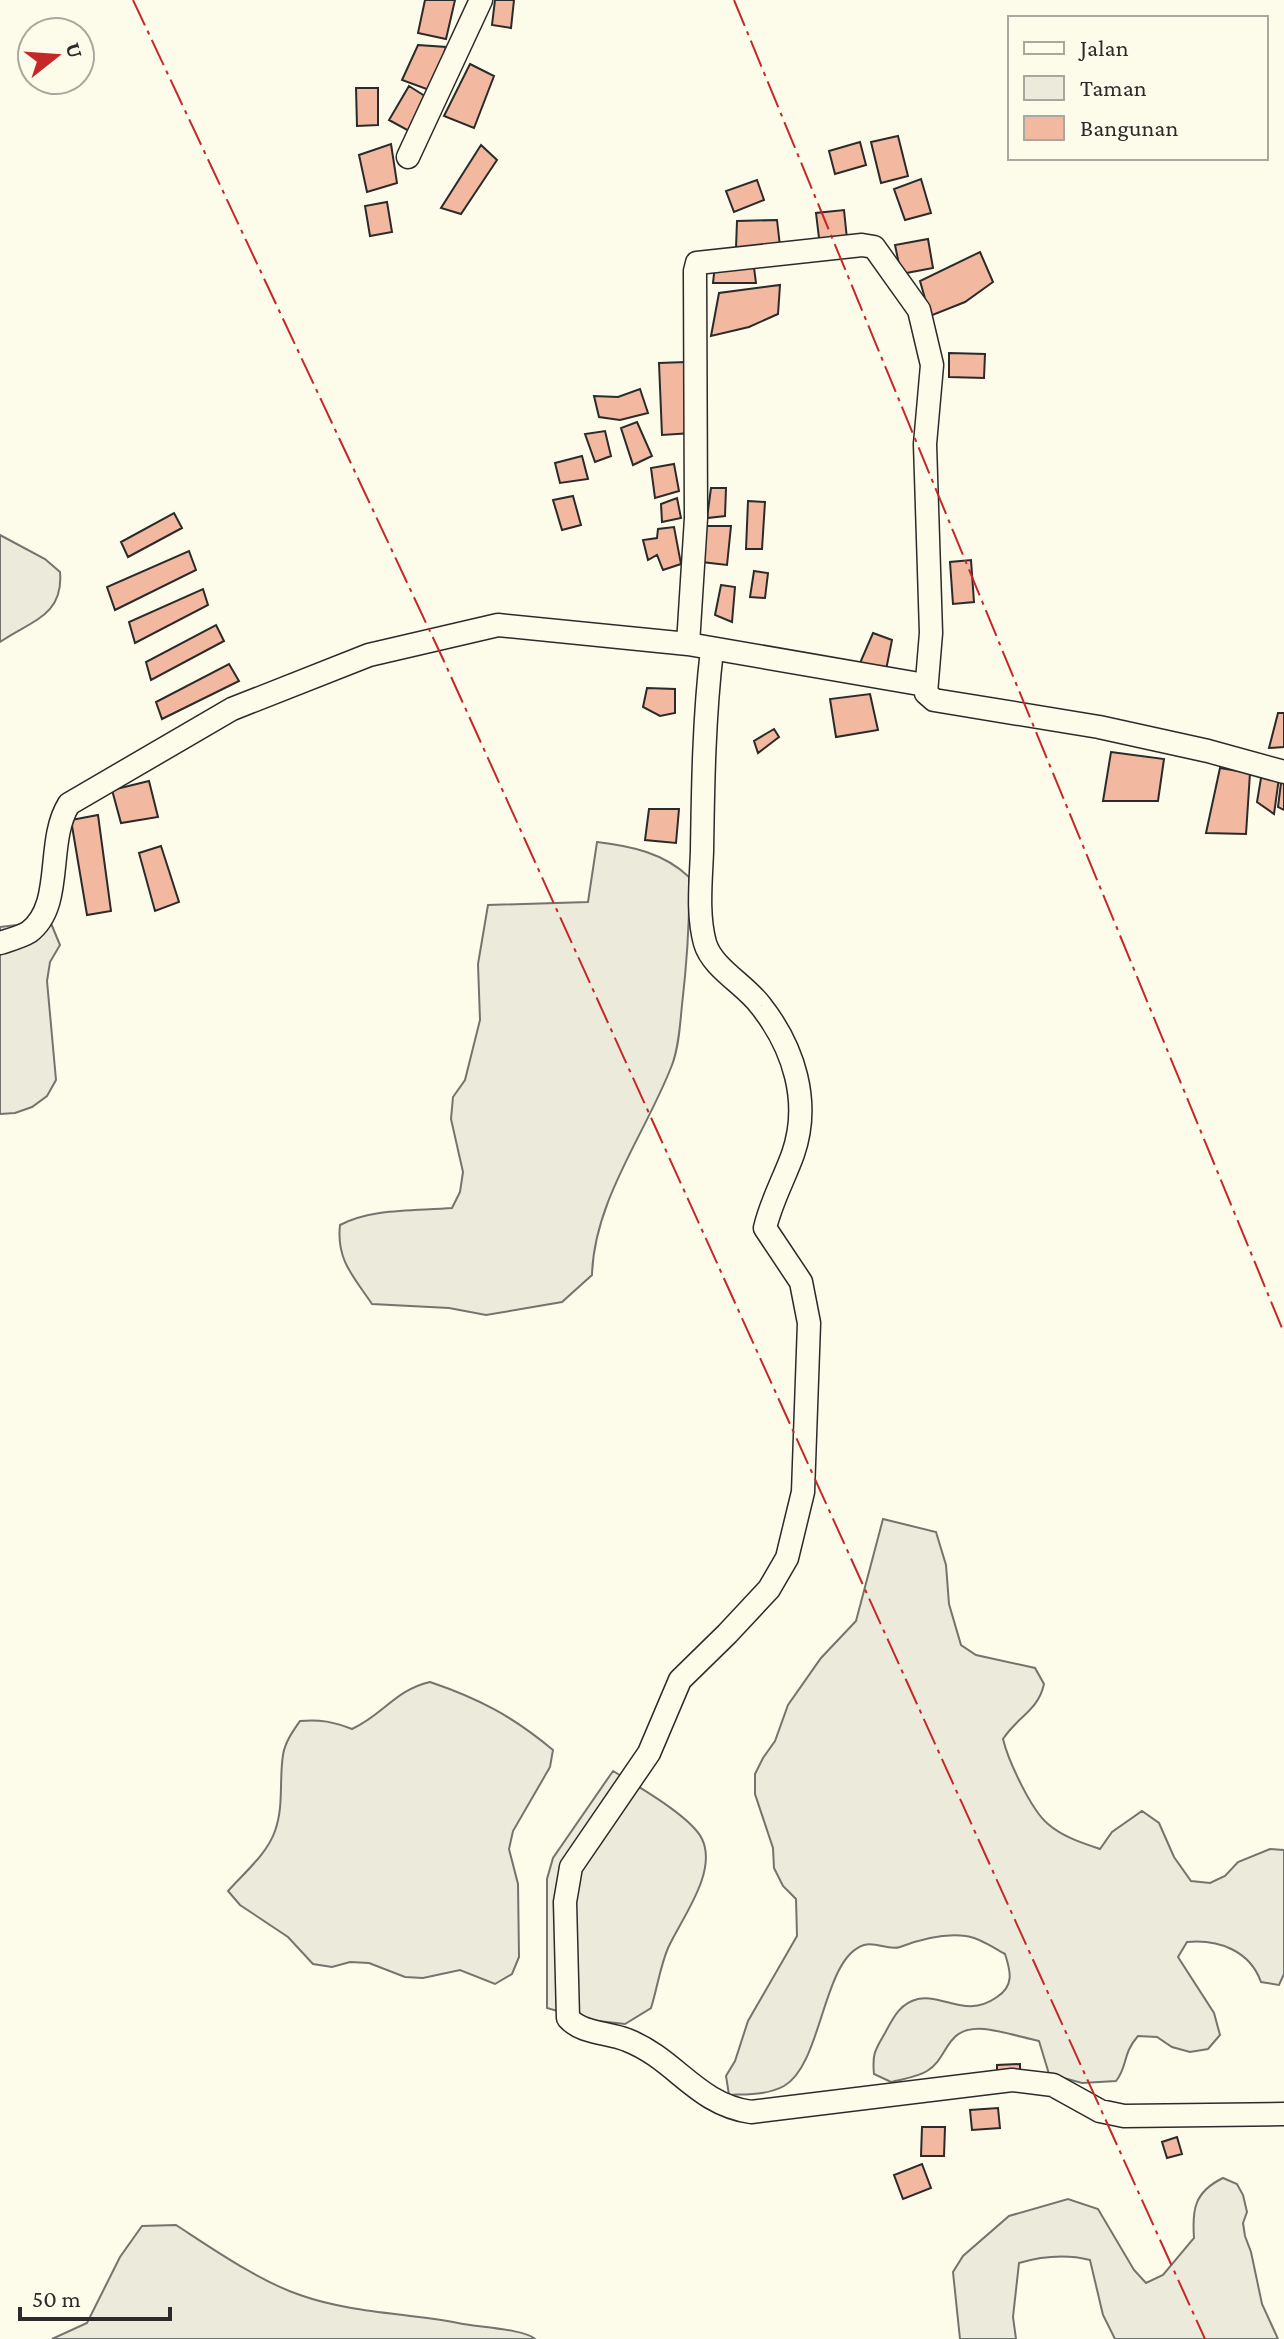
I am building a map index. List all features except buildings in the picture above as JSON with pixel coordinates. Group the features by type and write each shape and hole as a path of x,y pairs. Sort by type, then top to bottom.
{"street":[{"path":"408,157 481,0"},
{"path":"688,644 696,518 697,263 846,246 874,247 919,310 932,365 925,444 931,633 926,693 934,700 1099,727 1208,751 1284,772"},
{"path":"0,943 26,934 39,923 48,909 61,817 69,804 232,709 369,655 498,625 688,644 925,685"},
{"path":"712,650 704,728 701,903 705,944 719,963 761,1005 785,1045 795,1066 801,1108 794,1152 765,1228 801,1282 806,1298 809,1323 803,1492 787,1558 769,1589 680,1680 649,1753 571,1867 565,1902 568,2018 583,2028 636,2044 656,2054 709,2098 730,2109 751,2112 1012,2080 1053,2085 1100,2111 1124,2116 1284,2114"}],"green space":[{"path":"0,535 45,559 60,572 60,587 57,599 43,616 0,642"},
{"path":"597,842 646,852 679,869 689,877 689,909 684,989 674,1058 611,1194 595,1247 592,1275 562,1302 486,1315 449,1308 372,1304 344,1258 339,1237 340,1225 380,1213 452,1208 460,1192 463,1172 451,1119 453,1097 465,1080 480,1020 478,964 488,905 588,902"},
{"path":"50,921 60,945 50,962 47,981 56,1080 47,1096 32,1107 0,1114 0,927"},
{"path":"883,1519 936,1532 946,1565 949,1604 961,1645 976,1655 1035,1668 1044,1684 1037,1701 1003,1739 1034,1808 1054,1829 1100,1849 1112,1832 1142,1811 1159,1823 1174,1857 1191,1881 1210,1883 1225,1876 1238,1862 1270,1849 1284,1850 1284,1974 1279,1985 1261,1982 1249,1962 1222,1945 1187,1942 1178,1957 1214,2013 1220,2035 1208,2049 1190,2052 1172,2047 1157,2037 1138,2036 1116,2081 1082,2083 1049,2074 1039,2041 991,2030 971,2029 954,2037 927,2071 891,2082 874,2074 874,2057 891,2022 902,2008 912,2001 928,1998 975,2006 997,1997 1009,1983 1005,1954 971,1937 941,1936 896,1948 868,1944 850,1954 839,1969 807,2057 797,2074 784,2086 771,2091 729,2095 726,2076 735,2061 748,2021 797,1936 796,1899 783,1886 774,1868 773,1848 755,1794 755,1774 775,1741 788,1705 821,1658 856,1621"},
{"path":"430,1682 495,1710 524,1727 553,1750 550,1767 513,1831 509,1849 518,1884 519,1957 512,1974 495,1984 460,1970 423,1978 405,1977 369,1963 350,1962 332,1967 313,1964 288,1937 240,1905 228,1891 261,1855 275,1831 284,1750 300,1721 327,1722 352,1729 407,1691"},
{"path":"613,1771 687,1821 702,1839 706,1852 702,1880 668,1948 651,2008 625,2024 589,2020 547,2008 547,1879 553,1858"},
{"path":"1223,2178 1237,2184 1243,2195 1247,2212 1243,2223 1245,2236 1262,2304 1278,2339 1115,2339 1103,2315 1090,2260 1063,2256 1019,2263 1013,2317 1016,2339 960,2339 953,2272 963,2256 1009,2216 1068,2199 1098,2209 1134,2270 1146,2283 1163,2275 1194,2238 1197,2203 1206,2189"},
{"path":"176,2225 253,2273 300,2295 359,2309 511,2331 535,2339 52,2339 87,2323 120,2257 142,2226"}],"power":[{"path":"133,0 443,659 1205,2339"},
{"path":"734,0 1284,1333"}]}
